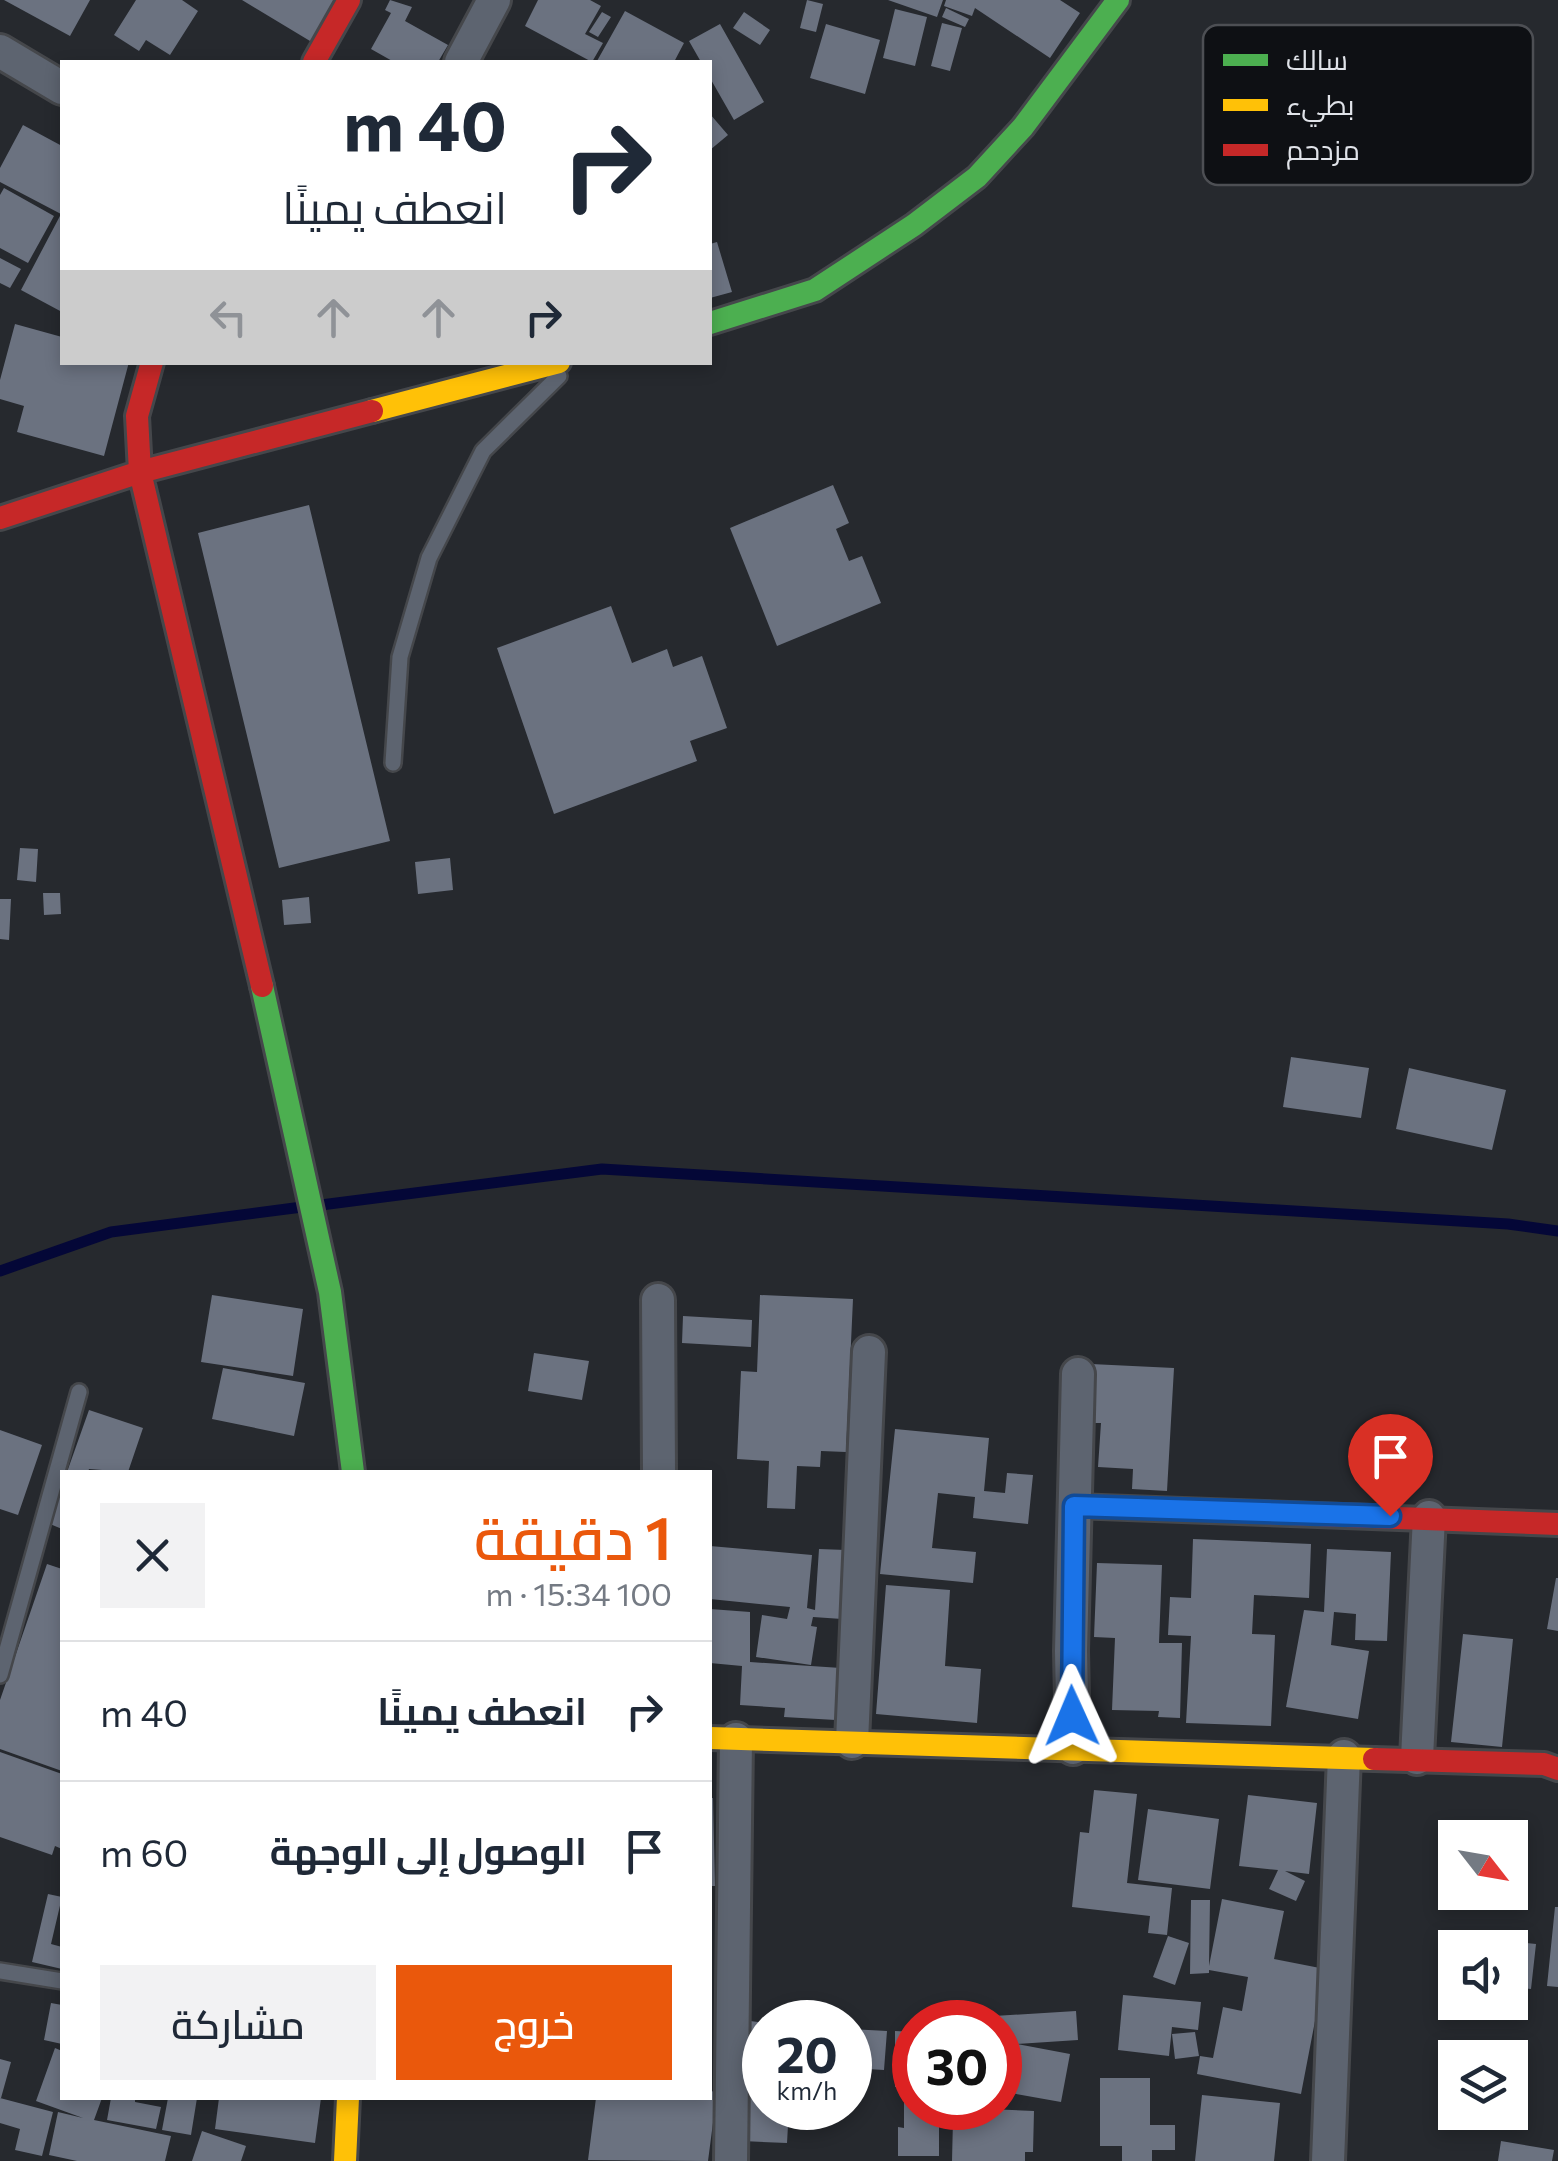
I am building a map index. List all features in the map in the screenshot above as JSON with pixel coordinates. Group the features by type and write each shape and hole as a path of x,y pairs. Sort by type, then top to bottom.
{"street":[{"path":"315,60 350,0"},
{"path":"462,60 494,0"},
{"path":"712,321 815,290 914,225 976,178 1022,127 1118,0"},
{"path":"0,51 60,87"},
{"path":"151,365 136,405 135,439 140,472 302,1156 330,1292 353,1470"},
{"path":"0,518 140,472 548,365"},
{"path":"658,1300 659,1470"},
{"path":"852,1742 869,1352"},
{"path":"1073,1748 1078,1374"},
{"path":"1074,1506 1558,1524"},
{"path":"1417,1758 1430,1517"},
{"path":"731,2161 723,1739 1417,1758 1544,1764 1558,1769"},
{"path":"1328,2161 1344,1756"},
{"path":"345,2161 348,2100"}],"lane":[{"path":"393,763 400,657 429,558 482,451 569,365"},
{"path":"0,1675 79,1392"},
{"path":"0,1971 60,1980"}],"building":[{"path":"4,0 90,0 70,36"},
{"path":"136,0 182,0 198,11 170,55 146,40 139,51 114,35"},
{"path":"242,0 341,0 315,44"},
{"path":"390,0 412,7 405,21 448,45 439,60 390,60 371,49 391,13 385,10"},
{"path":"538,0 590,0 601,6 585,34 603,43 593,60 588,60 525,26"},
{"path":"807,0 823,4 816,32 800,28"},
{"path":"888,0 943,0 937,17"},
{"path":"946,0 1060,0 1080,13 1050,58 975,8 972,16 944,6"},
{"path":"946,8 969,19 965,27 942,17"},
{"path":"895,9 927,17 915,66 883,58"},
{"path":"625,11 684,43 675,60 598,60"},
{"path":"602,12 611,17 598,37 589,32"},
{"path":"744,12 770,30 760,45 733,28"},
{"path":"942,23 962,28 950,71 931,66"},
{"path":"720,24 764,102 734,120 712,82 712,60 700,60 689,41"},
{"path":"826,24 880,40 865,94 810,78"},
{"path":"712,116 728,135 712,148"},
{"path":"23,125 60,145 60,213 0,182 0,168"},
{"path":"4,188 54,216 28,263 0,248 0,195"},
{"path":"60,216 60,311 21,290"},
{"path":"717,242 732,292 712,297 712,243"},
{"path":"0,258 21,269 10,288 0,283"},
{"path":"15,324 60,336 60,365 128,365 104,456 17,432 24,406 0,399 0,380"},
{"path":"833,485 849,523 836,529 849,561 862,556 881,603 777,646 730,528"},
{"path":"309,505 390,841 279,868 198,533"},
{"path":"611,606 632,663 667,649 673,667 702,656 727,728 690,741 697,761 554,814 497,648"},
{"path":"20,848 38,849 36,882 17,880"},
{"path":"450,858 453,890 418,894 415,862"},
{"path":"43,893 60,893 61,914 44,915"},
{"path":"309,897 311,923 284,925 282,900"},
{"path":"0,899 11,899 9,940 0,939"},
{"path":"1291,1057 1369,1068 1361,1118 1283,1107"},
{"path":"1409,1068 1506,1090 1492,1150 1396,1129"},
{"path":"212,1295 303,1309 293,1376 201,1362"},
{"path":"760,1295 853,1299 846,1452 821,1451 820,1467 797,1466 795,1509 767,1508 769,1461 737,1459 741,1371 757,1372"},
{"path":"683,1316 752,1320 751,1347 682,1343"},
{"path":"534,1353 589,1361 582,1400 528,1391"},
{"path":"1091,1364 1174,1368 1167,1491 1132,1489 1133,1469 1098,1467 1101,1423 1088,1423"},
{"path":"223,1368 305,1383 294,1436 212,1419"},
{"path":"89,1410 143,1428 129,1470 68,1470"},
{"path":"895,1429 989,1438 984,1491 1005,1493 1007,1473 1033,1475 1028,1524 973,1518 975,1497 938,1493 932,1548 976,1552 973,1583 880,1574"},
{"path":"0,1430 42,1445 18,1515 0,1509"},
{"path":"60,1495 60,1528 50,1524"},
{"path":"1193,1539 1311,1544 1309,1598 1254,1595 1252,1634 1275,1635 1271,1726 1186,1723 1191,1636 1168,1635 1170,1597 1191,1598"},
{"path":"712,1546 812,1555 807,1608 815,1610 819,1549 846,1550 842,1619 813,1617 811,1626 817,1627 811,1665 756,1657 762,1615 787,1619 790,1607 712,1599"},
{"path":"1327,1549 1391,1552 1387,1641 1355,1640 1356,1614 1334,1612 1331,1645 1369,1651 1358,1719 1286,1707 1304,1610 1324,1612"},
{"path":"1097,1563 1162,1565 1159,1643 1182,1643 1180,1718 1158,1717 1159,1711 1112,1710 1115,1638 1094,1637"},
{"path":"47,1564 60,1568 60,1770 0,1749 0,1700"},
{"path":"1558,1578 1558,1631 1547,1629"},
{"path":"886,1585 950,1590 945,1666 981,1669 977,1723 876,1714"},
{"path":"712,1609 750,1612 750,1662 856,1669 853,1721 784,1717 785,1708 740,1705 742,1666 712,1663"},
{"path":"1463,1634 1513,1639 1502,1747 1451,1742"},
{"path":"0,1752 60,1773 60,1848 55,1846 52,1855 0,1837"},
{"path":"1094,1790 1137,1794 1127,1883 1172,1888 1167,1935 1148,1933 1150,1916 1072,1907 1080,1832 1089,1833"},
{"path":"1248,1795 1317,1803 1309,1874 1285,1871 1305,1881 1296,1901 1269,1889 1278,1870 1239,1866"},
{"path":"712,1798 713,1798 712,1886"},
{"path":"1148,1809 1219,1819 1210,1889 1138,1880"},
{"path":"48,1894 60,1897 51,1944 60,1946 60,1969 32,1962"},
{"path":"1222,1899 1284,1911 1274,1959 1325,1969 1301,2094 1197,2074 1200,2056 1213,2058 1223,2007 1242,2011 1248,1977 1209,1970 1190,1974 1191,1900 1210,1900 1209,1966"},
{"path":"1558,1907 1558,1987 1547,1986"},
{"path":"1168,1936 1189,1943 1175,1985 1153,1977"},
{"path":"1528,1943 1536,1944 1531,1989 1528,1989"},
{"path":"1123,1995 1201,2002 1198,2030 1172,2027 1169,2056 1118,2050"},
{"path":"51,2003 60,2005 60,2044 44,2040"},
{"path":"1076,2011 1078,2040 1022,2044 1022,2014"},
{"path":"742,2020 742,2060 737,2059"},
{"path":"872,2030 887,2031 884,2070 872,2069"},
{"path":"1195,2032 1199,2056 1175,2059 1172,2034"},
{"path":"1022,2045 1070,2054 1061,2102 1022,2095"},
{"path":"55,2048 60,2050 60,2100 101,2100 94,2120 171,2136 165,2161 77,2161 49,2155 58,2112 83,2118 36,2101"},
{"path":"0,2059 11,2062 1,2098 0,2098"},
{"path":"1100,2078 1150,2078 1150,2125 1175,2125 1175,2150 1152,2150 1152,2161 1122,2161 1122,2146 1100,2146"},
{"path":"712,2091 717,2092 708,2161 588,2160 596,2100 712,2100"},
{"path":"1202,2095 1280,2103 1274,2161 1195,2161"},
{"path":"0,2098 53,2112 42,2156 15,2150 20,2129 0,2123"},
{"path":"111,2100 135,2100 161,2107 156,2129 107,2120"},
{"path":"168,2100 197,2100 191,2135 162,2130"},
{"path":"219,2100 321,2100 315,2143 215,2129"},
{"path":"1022,2110 1034,2111 1033,2152 1025,2152 1025,2161 952,2161 953,2130 1022,2130"},
{"path":"742,2130 788,2130 787,2143 742,2141"},
{"path":"898,2130 939,2130 939,2156 898,2156"},
{"path":"202,2131 246,2146 241,2161 192,2161"},
{"path":"1501,2141 1554,2150 1552,2161 1498,2161"}],"waterway":[{"path":"321,1205 602,1169 1508,1224 1558,1231"},
{"path":"0,1271 111,1232 302,1207"}],"traffic: fast":[{"path":"712,322 815,290 914,225 977,177 1023,127 1118,0"},
{"path":"262,986 330,1292 353,1470"}],"traffic: slow":[{"path":"372,411 548,365"},
{"path":"712,1738 1374,1759"},
{"path":"345,2161 348,2100"}],"traffic: jam":[{"path":"315,60 349,0"},
{"path":"151,365 137,416 140,472 262,986"},
{"path":"0,518 140,472 372,411"},
{"path":"1074,1506 1558,1524"},
{"path":"1374,1759 1544,1764 1558,1769"}],"route":[{"path":"1072,1716 1074,1506 1390,1516"}]}
